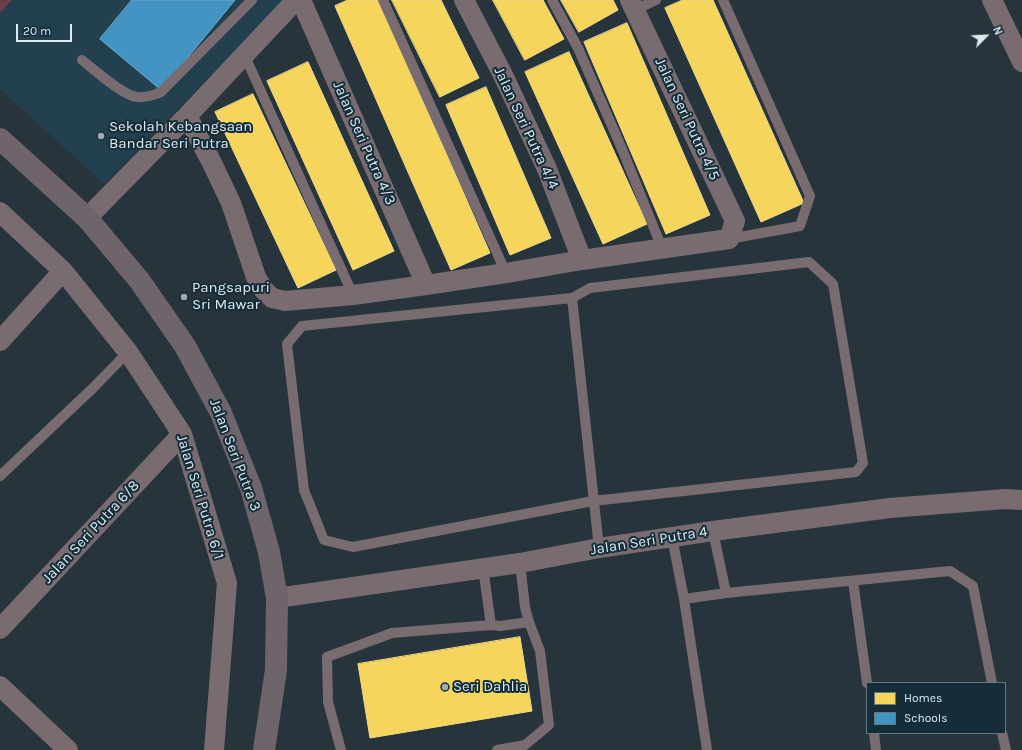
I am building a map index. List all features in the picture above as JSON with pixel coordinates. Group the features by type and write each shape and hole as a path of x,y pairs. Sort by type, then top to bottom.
{"street":[{"name":"Jalan Seri Putra 4/4","path":"464,0 503,75 547,169 582,260"},
{"path":"992,0 1022,62"},
{"path":"87,218 187,116 292,3"},
{"name":"Jalan Seri Putra 4/3","path":"292,3 426,285"},
{"name":"Jalan Seri Putra 4/5","path":"632,5 736,221 729,239"},
{"path":"187,116 231,203 256,277 262,288 272,298 285,301 353,295 426,285 582,260 729,239"},
{"name":"Jalan Seri Putra 3","path":"0,139 87,218 139,280 185,346 221,412 251,488 269,552 277,598 276,670 264,750"},
{"name":"Jalan Seri Putra 6/1","path":"0,212 63,271 128,352 182,434 227,583 214,750"},
{"path":"0,341 63,271"},
{"name":"Jalan Seri Putra 6/8","path":"0,629 182,434"},
{"name":"Jalan Seri Putra 4","path":"277,598 520,563 599,548 713,531 890,508 1005,499 1022,500"},
{"path":"0,686 68,750"}],"lane":[{"path":"82,60 128,94 137,97 157,94 252,0"},
{"path":"383,0 506,273"},
{"path":"552,0 578,48 622,149 662,248"},
{"path":"632,5 656,0"},
{"path":"723,0 810,196 800,226 729,239"},
{"path":"244,54 353,295"},
{"path":"809,262 833,284 863,463 856,472 593,501 353,548 324,540 304,490 287,344 302,326 572,298 590,288 809,262"},
{"path":"572,298 599,548"},
{"path":"0,476 93,388 128,352"},
{"path":"713,531 726,593"},
{"path":"672,537 684,599 707,750"},
{"path":"497,750 525,745 549,725 540,651 525,607 520,563"},
{"path":"483,568 492,625"},
{"path":"684,599 726,593 950,571 973,586 992,682"},
{"path":"853,581 867,682"},
{"path":"341,750 328,702 327,657 392,633 492,625 500,626 529,622"},
{"path":"874,734 876,750"},
{"path":"1002,734 1006,750"}],"shaded area":[{"name":"Sekolah Kebangsaan Bandar Seri Putra","path":"0,0 285,0 104,184 0,89"},
{"path":"0,0 12,0 0,13"}],"building: Homes":[{"path":"348,0 379,0 490,253 451,270 335,6"},
{"path":"392,0 441,0 479,78 440,97"},
{"path":"493,0 543,0 564,39 525,60"},
{"path":"561,0 613,0 618,10 579,32"},
{"path":"683,0 713,0 804,203 761,222 665,8"},
{"path":"627,23 710,215 666,234 584,42"},
{"path":"569,52 647,224 603,244 525,72"},
{"path":"308,62 394,251 353,270 267,81"},
{"path":"486,87 551,238 510,255 446,105"},
{"path":"253,94 336,270 298,288 215,112"},
{"name":"Seri Dahlia","path":"520,637 532,711 370,738 358,664"}],"building: Schools":[{"path":"132,0 235,0 161,90 100,39"}],"place":[{"name":"Sekolah Kebangsaan Bandar Seri Putra","path":"101,136"},
{"name":"Pangsapuri Sri Mawar","path":"184,297"},
{"name":"Seri Dahlia","path":"445,687"}]}
